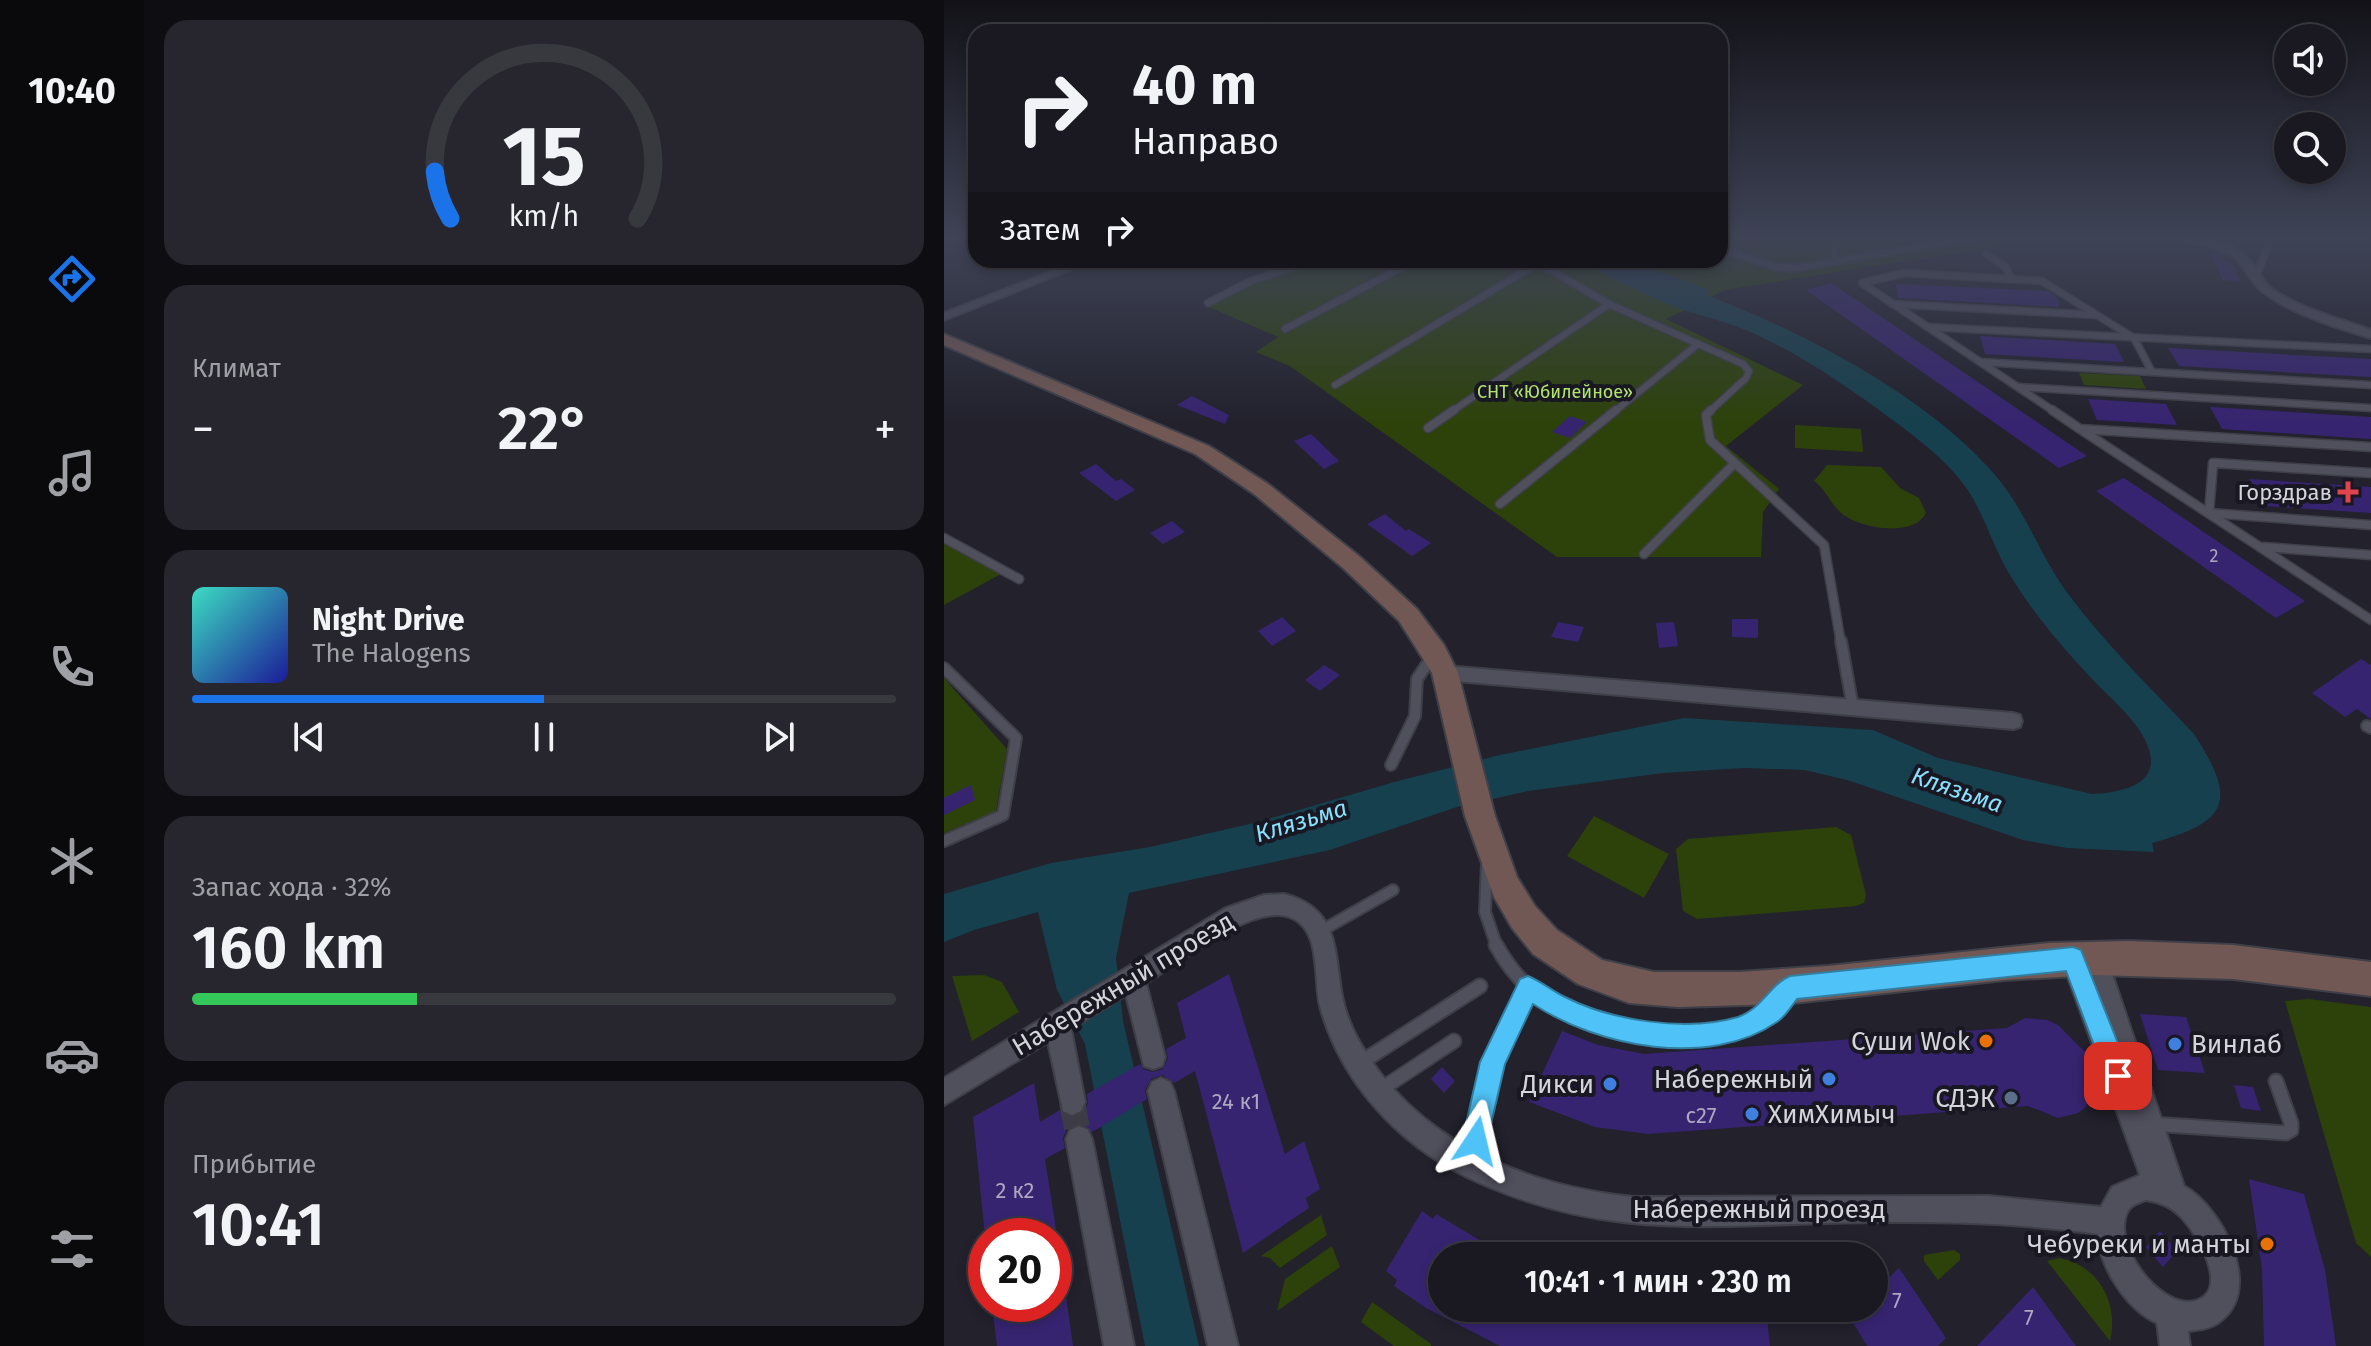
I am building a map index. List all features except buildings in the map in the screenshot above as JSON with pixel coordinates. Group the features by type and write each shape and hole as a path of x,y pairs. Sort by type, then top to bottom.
{"main road":[{"path":"944,339 1202,450 1261,489 1351,562 1408,615 1435,652 1445,673 1489,844 1510,898 1544,941 1592,974 1641,988 1790,988 2084,958 2168,956 2308,969 2371,979"}],"street":[{"path":"944,317 991,299"},
{"path":"2282,299 2371,334"},
{"path":"1445,673 2013,721"},
{"name":"Набережный проезд","path":"944,1092 1234,916 1274,903 1305,913 1319,932 1333,1008 1360,1063 1380,1090 1416,1128 1473,1166 1558,1198 1633,1211 2012,1210 2111,1222"},
{"path":"2084,958 2152,1124 2165,1191"},
{"path":"2084,958 2149,1158 2165,1191"},
{"path":"1129,979 1153,1057"},
{"path":"1060,1021 1072,1102"},
{"path":"1161,1091 1223,1346"},
{"path":"1079,1139 1119,1346"},
{"path":"2146,1186 2165,1191 2189,1205 2214,1238 2224,1276 2223,1294 2215,1307 2203,1316 2188,1319 2156,1308 2130,1283 2114,1252 2111,1222 2118,1200 2129,1190 2146,1186"},
{"path":"2171,1315 2175,1346"}],"lane":[{"path":"1208,303 1216,299"},
{"path":"1285,329 1342,299"},
{"path":"1335,385 1476,299"},
{"path":"1600,299 1743,364 1749,371 1746,378 1706,415 1710,440 1824,545 1853,708"},
{"path":"1883,299 2371,619"},
{"path":"2072,299 2134,338 2152,372"},
{"path":"1888,303 2098,315"},
{"path":"1428,428 1609,304"},
{"path":"1924,326 2371,349"},
{"path":"1500,504 1698,344"},
{"path":"1978,362 2371,385"},
{"path":"2016,387 2371,408"},
{"path":"2080,429 2371,447"},
{"path":"2209,513 2213,463 2371,473"},
{"path":"1644,554 1734,464"},
{"path":"2209,513 2371,525"},
{"path":"944,538 1019,579"},
{"path":"2260,547 2371,555"},
{"path":"1391,765 1415,716 1417,679 1435,652"},
{"path":"944,668 1016,738 1003,815 944,841"},
{"path":"1489,844 1483,879 1484,915 1497,945 1515,974 1528,988 1557,1006 1602,1025 1649,1035 1742,1028 1771,1012 1790,988"},
{"path":"1319,932 1393,890"},
{"path":"1360,1063 1480,986"},
{"path":"1473,1166 1479,1116 1493,1062 1528,988"},
{"path":"1380,1090 1454,1041"},
{"path":"2152,1124 2286,1133 2291,1130 2291,1123 2276,1081"}],"green space":[{"name":"СНТ «Юбилейное»","path":"1224,299 1707,299 1666,319 1803,385 1726,446 1779,489 1763,512 1761,557 1557,557 1290,366 1256,352 1278,337 1209,307"},
{"path":"2079,373 2140,376 2146,389 2084,385"},
{"path":"1795,425 1861,429 1863,452 1795,448"},
{"path":"1827,465 1881,467 1900,488 1919,498 1926,513 1920,521 1898,528 1871,526 1847,517 1814,481"},
{"path":"944,544 1001,574 944,605"},
{"path":"944,678 1007,749 996,811 944,833"},
{"path":"1594,816 1669,854 1644,898 1567,856"},
{"path":"1836,827 1851,835 1866,895 1864,903 1697,919 1683,911 1676,849 1688,839"},
{"path":"984,975 1002,982 1019,1012 972,1041 952,976"},
{"path":"2309,999 2371,1007 2371,1257 2356,1243 2285,1001"},
{"path":"1321,1215 1327,1235 1280,1268 1270,1258 1261,1256"},
{"path":"1332,1246 1340,1267 1277,1311 1285,1279"},
{"path":"1954,1250 1960,1254 1960,1260 1938,1280 1924,1261 1924,1255"},
{"path":"2059,1258 2085,1269 2103,1288 2111,1313 2110,1341 2047,1261"},
{"path":"1372,1302 1431,1346 1394,1346 1361,1322"}],"water":[{"name":"Клязьма","path":"1655,299 1715,299 1782,327 1862,369 1936,419 1968,447 2007,490 2050,566 2083,613 2194,734 2217,777 2220,793 2218,806 2197,827 2152,843 2154,852 2067,848 2023,840 1847,780 1805,770 1744,768 1663,773 1528,791 1457,807 1330,850 1129,893 1116,958 1123,1021 1199,1346 1145,1346 1085,1044 1057,990 1038,912 944,942 944,894 1051,863 1150,847 1258,822 1500,755 1684,718 1873,730 1938,758 2092,794 2128,788 2144,779 2149,772 2150,751 2138,729 2036,614 2007,570 1967,489 1951,469 1911,434 1821,370 1746,330"}],"tunnel":[{"path":"1072,1102 1079,1139"}],"place":[{"name":"Горздрав","path":"2348,492"},
{"name":"Суши Wok","path":"1986,1041"},
{"name":"Винлаб","path":"2175,1044"},
{"name":"Набережный","path":"1829,1079"},
{"name":"Дикси","path":"1610,1084"},
{"name":"СДЭК","path":"2011,1098"},
{"name":"ХимХимыч","path":"1752,1114"},
{"name":"Чебуреки и манты","path":"2267,1244"}],"route":[{"path":"1476,1141 1493,1062 1528,988 1557,1006 1602,1025 1649,1035 1700,1034 1742,1028 1771,1012 1790,988 2073,958 2118,1076"}]}
